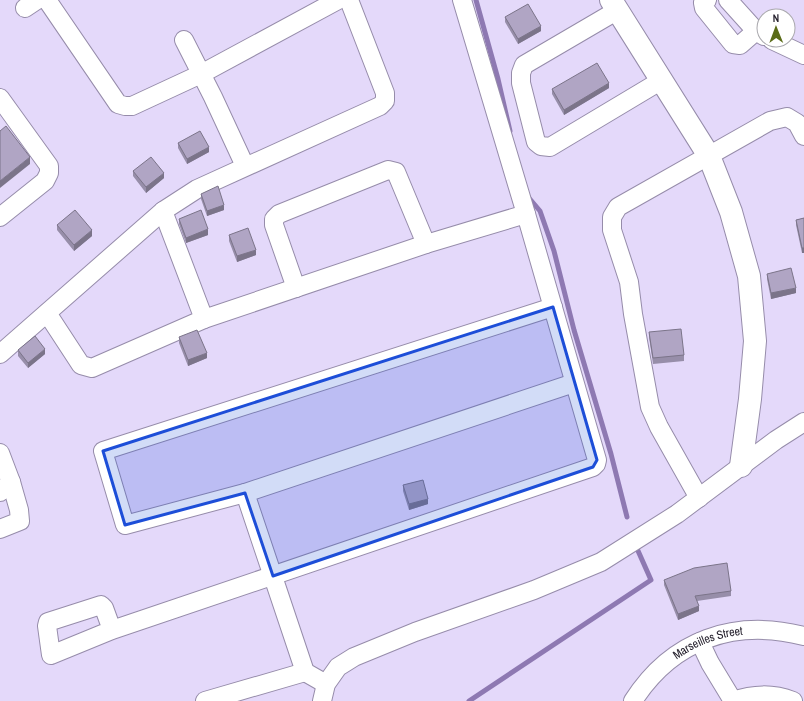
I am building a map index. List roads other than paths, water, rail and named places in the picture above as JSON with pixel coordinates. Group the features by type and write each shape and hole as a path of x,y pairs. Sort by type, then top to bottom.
{"street":[{"path":"47,0 118,104 125,106 132,106 201,74 338,0"},
{"path":"0,354 163,211 197,189 380,106 385,101 385,93 349,0"},
{"path":"112,630 593,467 597,460 462,0"},
{"path":"707,0 703,3 704,8 733,44 740,45 756,36"},
{"path":"728,0 756,30"},
{"path":"662,80 550,147 541,146 536,142 521,83 521,73 524,64 615,5 662,80 709,156 731,212 749,276 755,341 750,399 741,466"},
{"path":"184,40 245,166"},
{"path":"789,48 804,55"},
{"path":"0,98 48,166 49,173 46,181 0,217"},
{"path":"698,498 659,427 650,407 634,321 629,282 612,230 612,217 618,207 770,122 787,117 797,123 804,136"},
{"path":"296,288 274,225 274,220 279,214 388,170 396,172 426,244"},
{"path":"163,211 204,319"},
{"path":"47,313 81,365 92,368 204,319 426,244 526,214"},
{"path":"553,307 103,451 125,525 245,493 574,383"},
{"path":"322,701 326,684 338,667 354,657 415,632 534,590 601,562 677,514 776,440 804,422"},
{"path":"0,453 5,487 19,510 20,521 0,529"},
{"path":"245,493 305,672 326,684"},
{"name":"Marseilles Street","path":"633,701 642,687 658,669 678,654 700,642 721,634 742,630 764,629 786,631 804,636"},
{"path":"700,642 710,663 733,701 757,695 781,696 793,701"},
{"path":"205,701 305,672"}],"waterway":[{"path":"476,0 498,79 510,131"},
{"path":"529,198 540,211 554,251 574,330 611,454 627,517"},
{"path":"469,701 651,580 635,544"}]}
